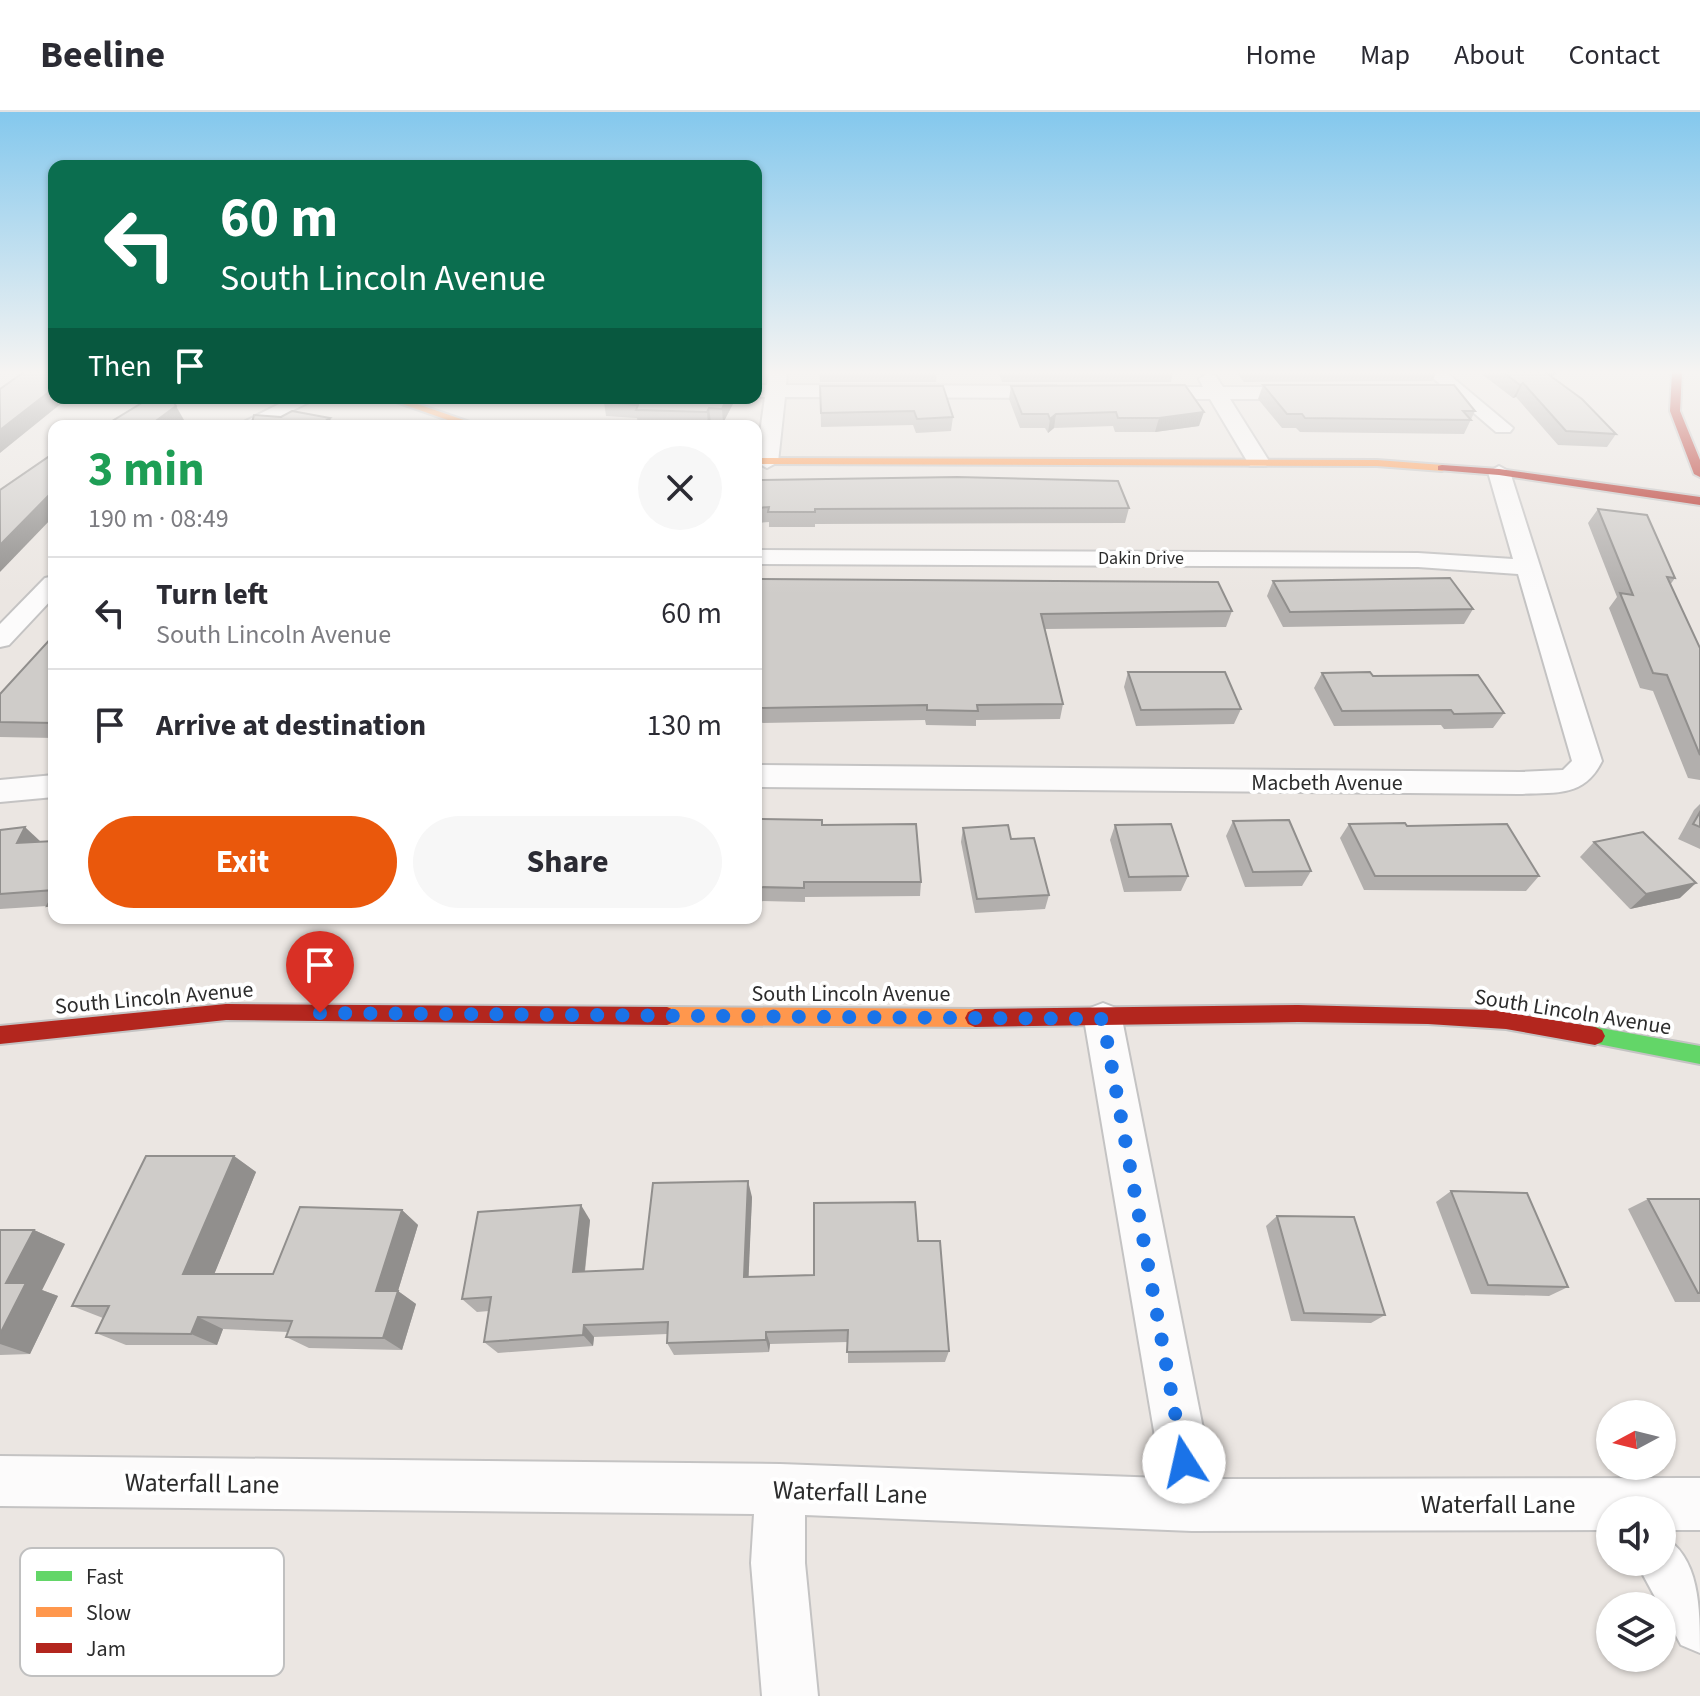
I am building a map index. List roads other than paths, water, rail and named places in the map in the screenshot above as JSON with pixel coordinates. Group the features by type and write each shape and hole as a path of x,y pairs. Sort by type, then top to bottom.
{"street":[{"path":"1249,446 1258,461"},
{"path":"1687,446 1700,474"},
{"path":"762,462 1377,463 1499,472 1700,501"},
{"name":"Macbeth Avenue","path":"762,776 1519,783 1568,780 1581,773 1587,761 1499,472"},
{"name":"Dakin Drive","path":"762,557 1418,560 1526,567"},
{"path":"0,639 48,589"},
{"path":"0,791 48,787"},
{"name":"South Lincoln Avenue","path":"0,1035 226,1012 1103,1019 1324,1013 1496,1019 1700,1055"},
{"path":"1103,1019 1192,1505"},
{"name":"Waterfall Lane","path":"0,1481 780,1489 1192,1505 1596,1507"},
{"path":"780,1489 778,1563 790,1696"},
{"name":"Waterfall Lane","path":"1676,1505 1700,1504"},
{"path":"1670,1576 1700,1626"}]}
